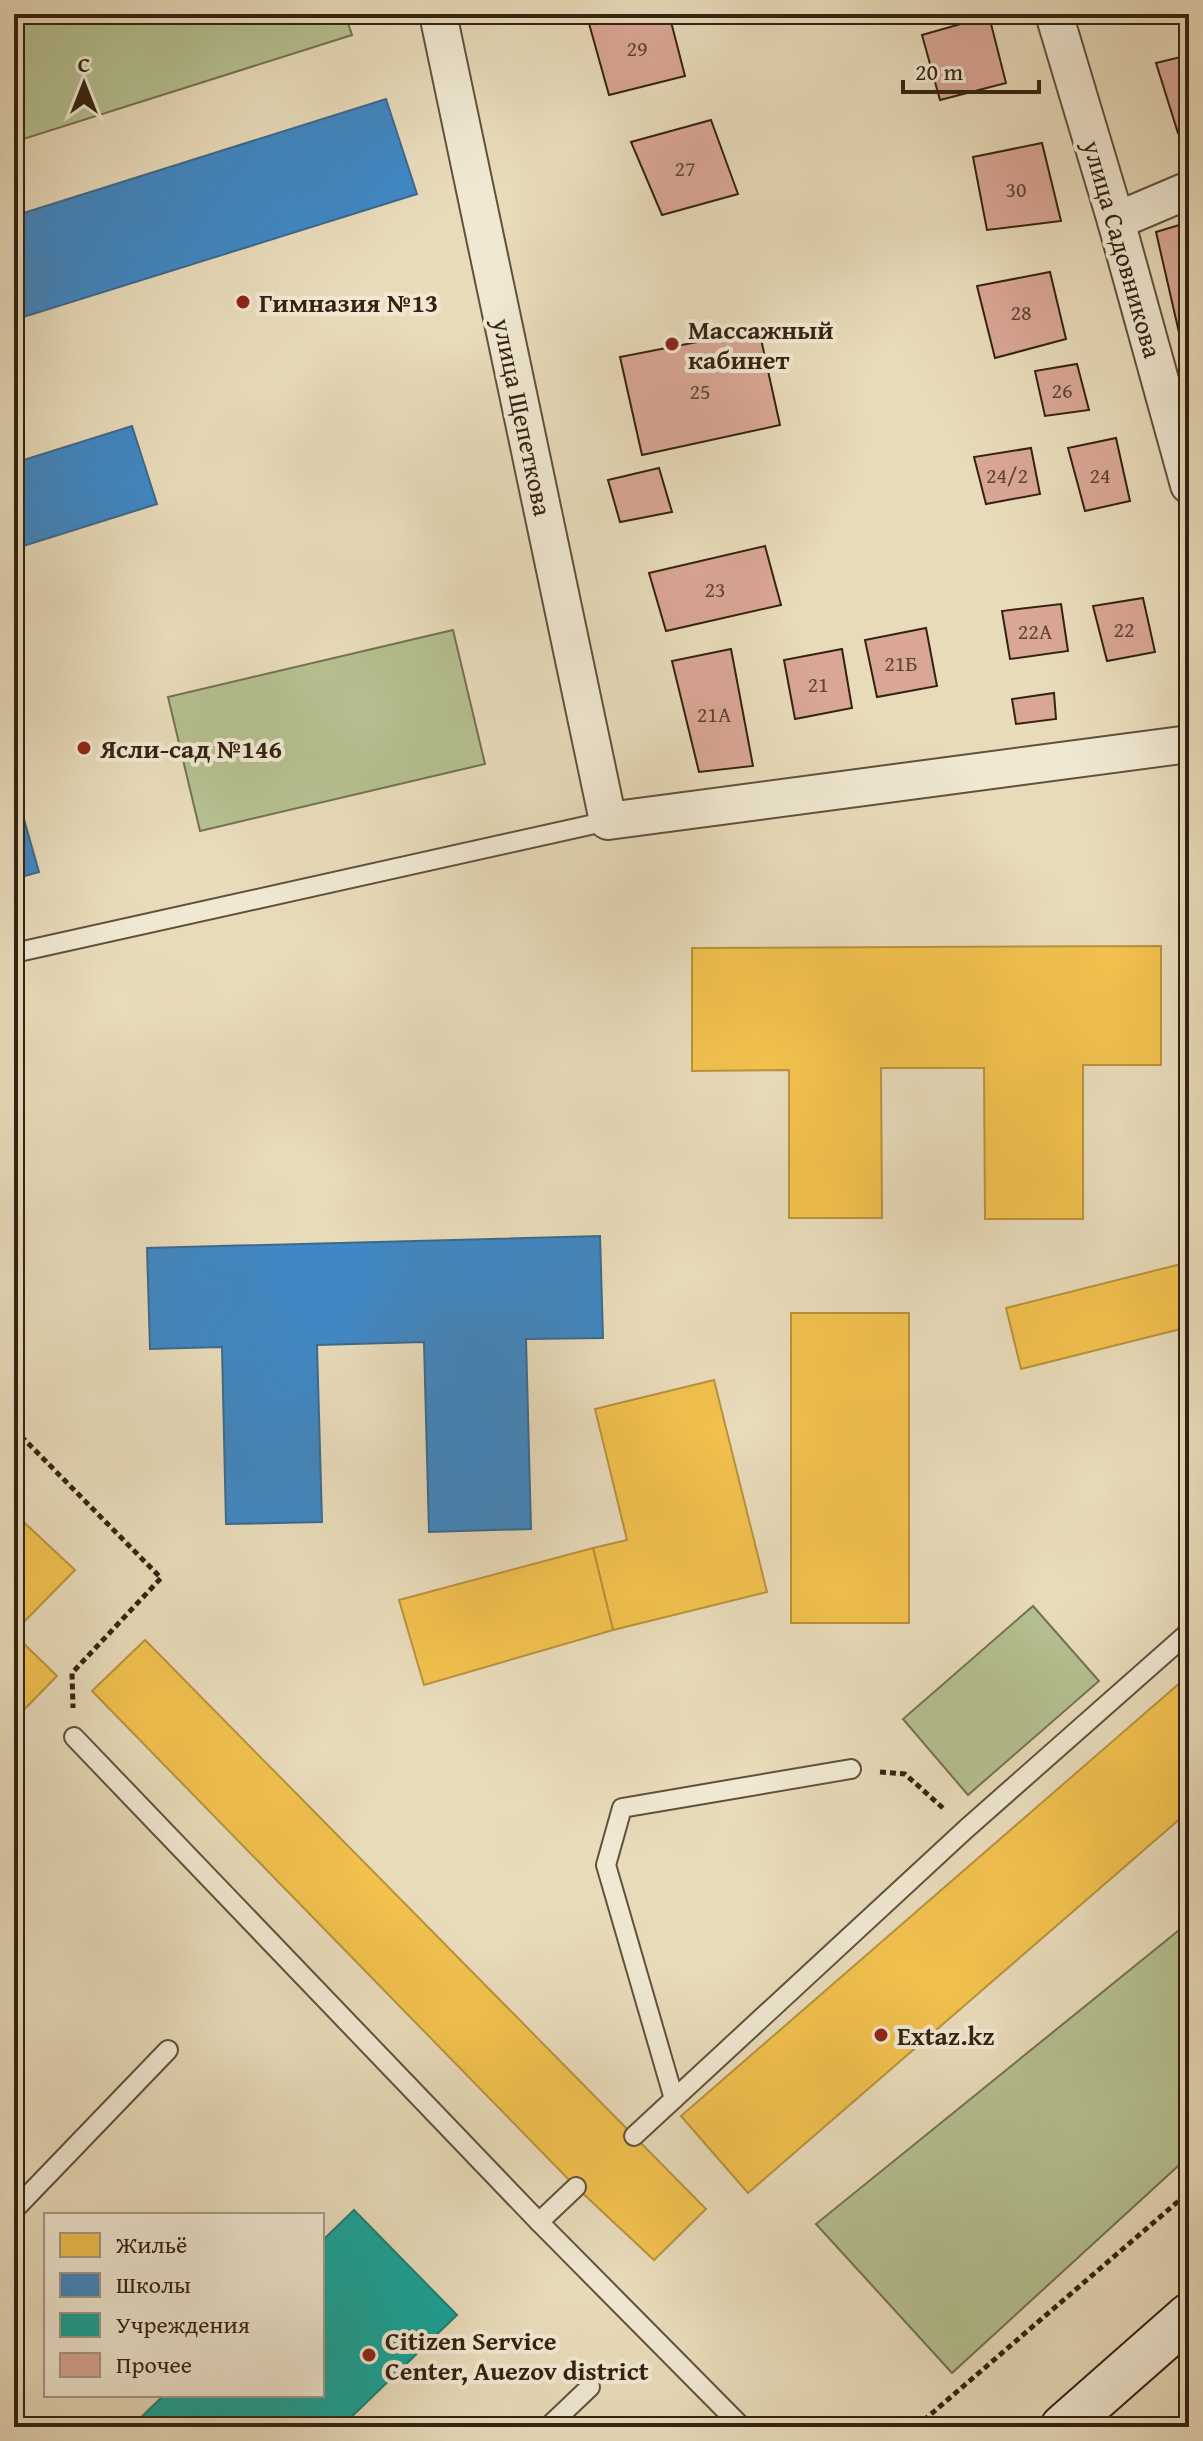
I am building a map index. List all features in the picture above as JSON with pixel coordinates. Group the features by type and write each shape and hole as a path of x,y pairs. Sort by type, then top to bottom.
{"main road":[{"path":"1063,2427 1189,2316"}],"street":[{"name":"улица Щепеткова","path":"438,14 608,821"},
{"name":"улица Садовникова","path":"1054,14 1116,221 1189,485"},
{"path":"1116,221 1189,190"},
{"path":"608,821 1189,744"}],"lane":[{"path":"14,953 608,821"},
{"path":"634,2136 966,1829 1189,1632"},
{"path":"74,1737 539,2222 742,2427"},
{"path":"674,2099 606,1865 622,1808 851,1769"},
{"path":"14,2210 168,2050"},
{"path":"539,2222 576,2187"},
{"path":"548,2427 590,2387"}],"path":[{"path":"14,1429 161,1578 72,1673 74,1737"},
{"path":"851,1769 905,1774 966,1829"},
{"path":"916,2427 1189,2192"}],"green space":[{"path":"14,14 345,14 352,35 14,142"},
{"path":"453,630 485,764 200,831 168,697"},
{"path":"1033,1606 1099,1681 968,1795 903,1719"},
{"path":"1189,1922 1189,2156 952,2373 816,2224"}],"building: Жильё":[{"path":"1161,946 1161,1065 1083,1065 1083,1219 985,1219 984,1068 881,1068 882,1218 789,1218 789,1070 692,1071 692,948"},
{"path":"1189,1262 1189,1327 1021,1369 1006,1308"},
{"path":"791,1313 909,1313 909,1623 791,1623"},
{"path":"714,1380 767,1592 613,1630 593,1548 627,1540 595,1409"},
{"path":"14,1513 75,1570 14,1632"},
{"path":"593,1548 613,1630 424,1685 399,1600"},
{"path":"14,1634 57,1676 14,1720"},
{"path":"145,1640 706,2209 654,2260 576,2187 92,1691"},
{"path":"1189,1675 1189,1811 748,2193 681,2116"}],"building: Школы":[{"path":"386,99 417,194 14,320 14,216"},
{"path":"132,426 157,504 14,549 14,463"},
{"path":"14,784 39,872 14,879"},
{"path":"600,1236 603,1338 526,1339 531,1529 429,1532 424,1342 317,1345 322,1522 226,1524 222,1347 150,1349 147,1248"}],"building: Учреждения":[{"name":"Citizen Service Center, Auezov district","path":"354,2210 457,2315 341,2427 131,2427 162,2397 324,2397 324,2239"}],"building: Прочее":[{"path":"609,14 669,14 685,76 609,95 588,20"},
{"path":"989,16 1006,83 940,100 922,35"},
{"path":"1189,55 1189,131 1178,133 1156,63"},
{"path":"711,120 738,194 662,215 631,142"},
{"path":"1042,143 1061,221 987,230 973,157"},
{"path":"1189,222 1189,362 1186,363 1156,232"},
{"path":"1050,272 1066,339 995,358 977,286"},
{"path":"759,330 780,425 642,455 620,357"},
{"path":"1077,364 1089,410 1045,416 1035,371"},
{"path":"1116,438 1130,501 1085,511 1068,448"},
{"path":"1031,448 1040,494 986,504 974,457"},
{"path":"659,468 672,512 620,522 608,480"},
{"path":"765,546 781,605 666,631 649,573"},
{"path":"1143,598 1155,652 1107,661 1093,606"},
{"path":"1061,604 1068,651 1010,659 1002,611"},
{"path":"926,628 937,686 877,697 865,640"},
{"path":"731,649 753,766 699,772 672,661"},
{"path":"842,649 852,708 795,719 784,660"},
{"path":"1054,693 1056,719 1016,724 1012,699"}],"place":[{"name":"Гимназия №13","path":"243,302"},
{"name":"Массажный кабинет","path":"672,344"},
{"name":"Ясли-сад №146","path":"84,748"},
{"name":"Extaz.kz","path":"881,2035"},
{"name":"Citizen Service Center, Auezov district","path":"369,2355"}]}
